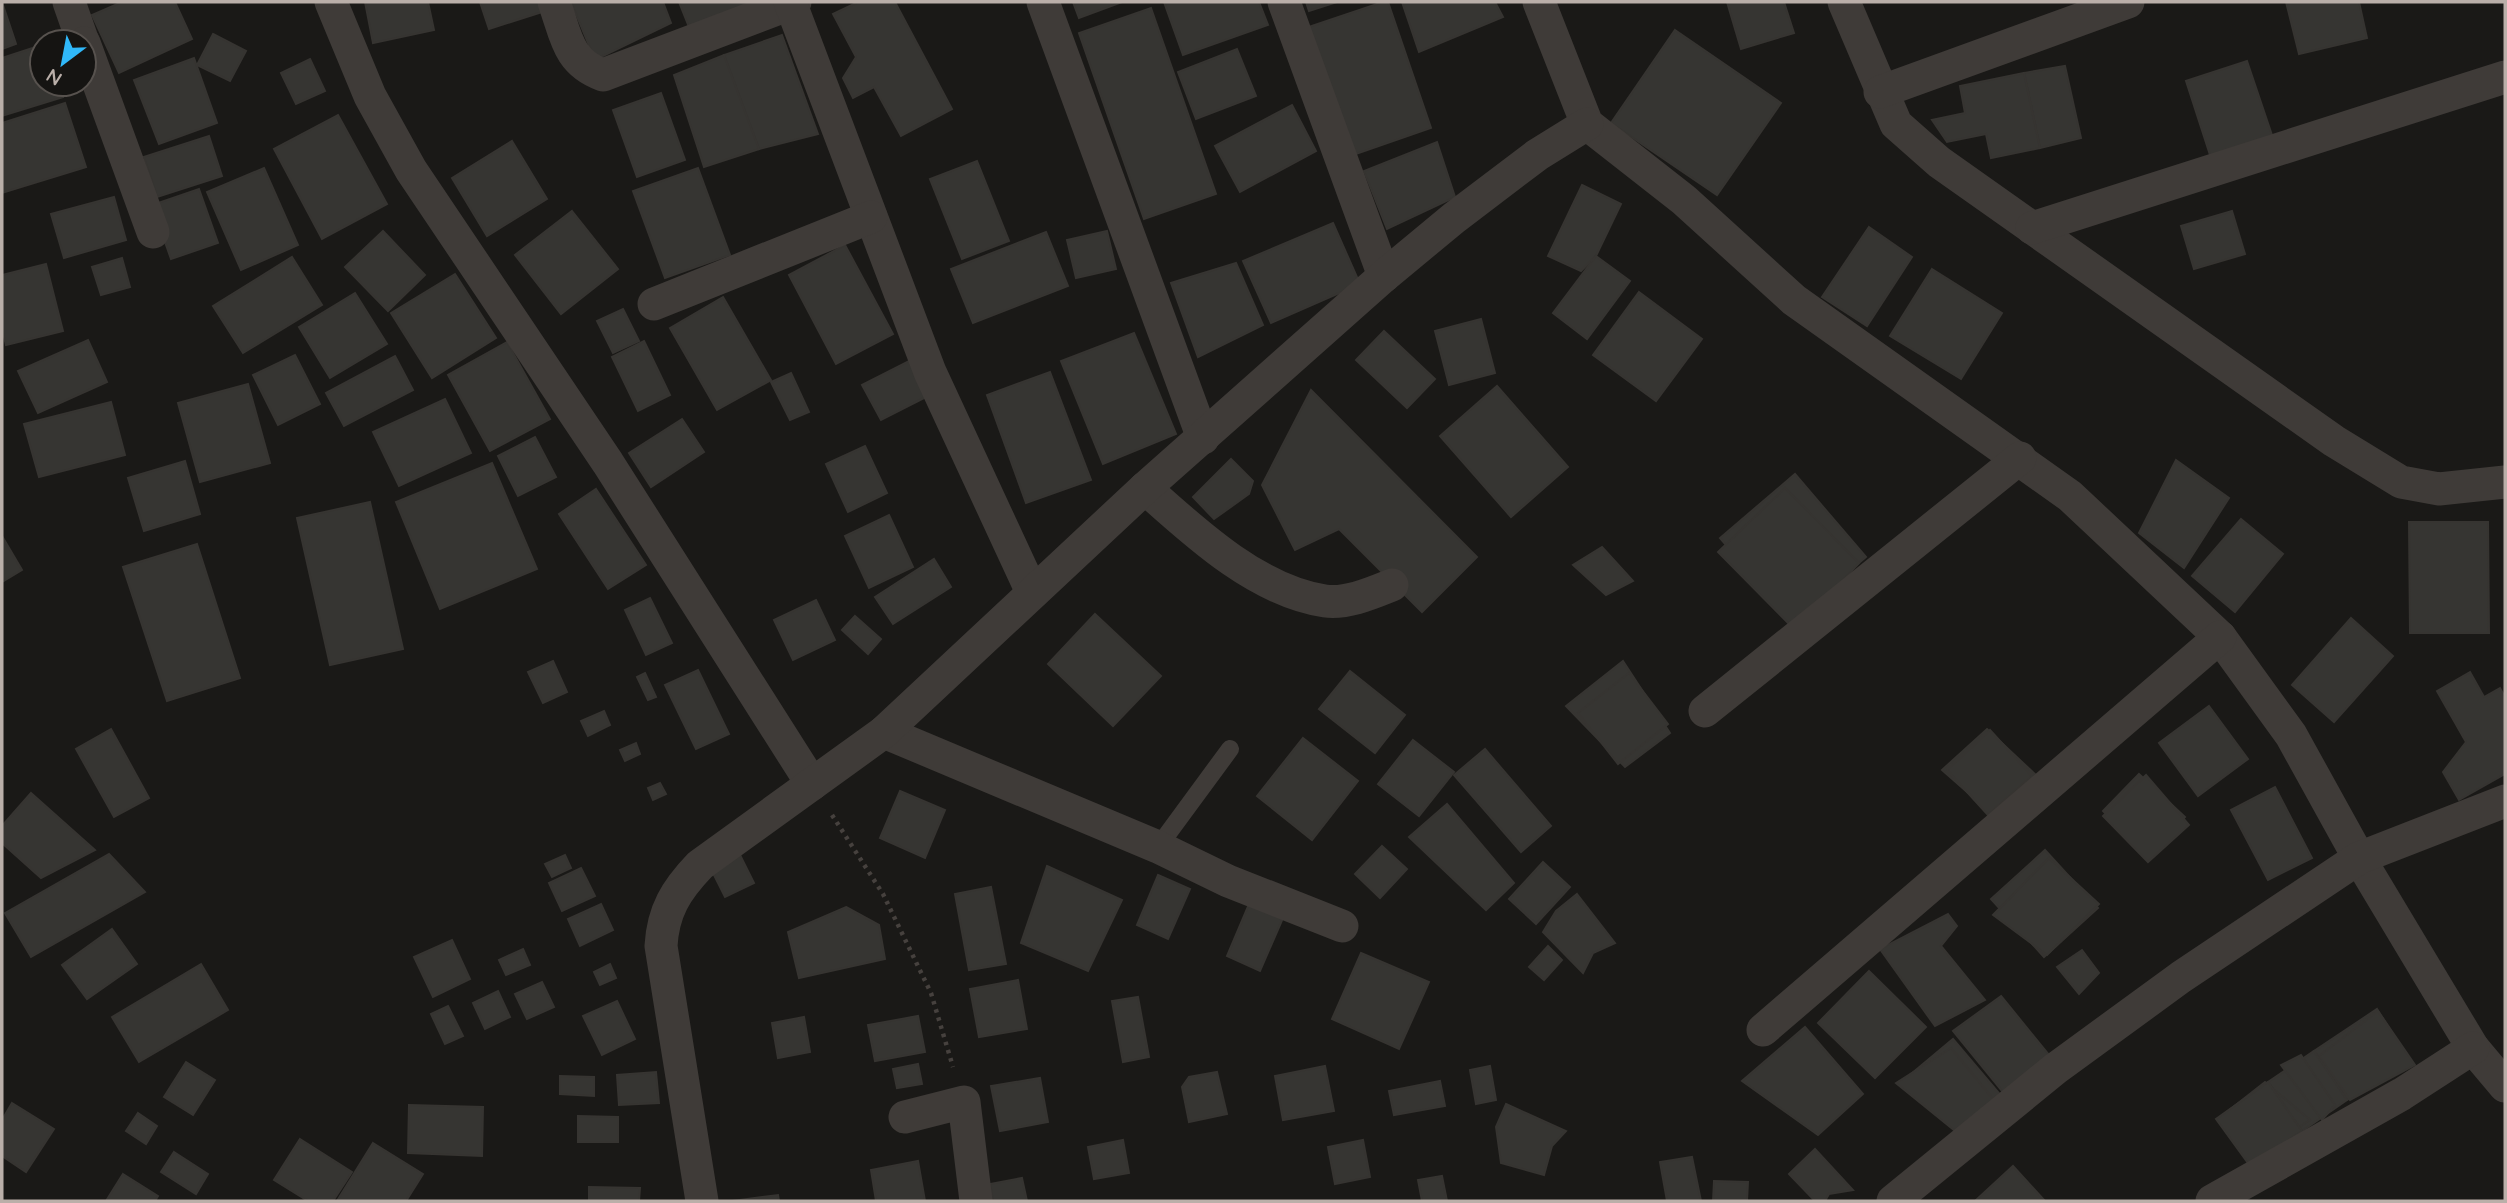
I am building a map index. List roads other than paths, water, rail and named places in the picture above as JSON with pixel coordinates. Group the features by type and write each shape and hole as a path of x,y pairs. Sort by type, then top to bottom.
{"street":[{"path":"69,2 79,28"},
{"path":"331,2 369,96 411,170 608,463 812,784"},
{"path":"554,2 571,49 583,67 603,75 792,2 930,372 1031,592"},
{"path":"1043,2 1203,438"},
{"path":"1284,2 1384,276"},
{"path":"1539,2 1587,124 1684,200 1794,300 2070,496 2220,637 2291,735 2359,858 2473,1048 2505,1086"},
{"path":"1844,2 1880,92 1896,124 1940,162 2334,441 2401,482 2439,489 2505,482"},
{"path":"1880,92 2128,2"},
{"path":"2032,228 2505,77"},
{"path":"98,81 153,232"},
{"path":"702,1201 661,946 662,922 669,904 700,865 884,732 1145,488 1384,276 1537,155 1587,124"},
{"path":"654,304 871,216"},
{"path":"1705,712 2020,458"},
{"path":"1145,488 1208,544 1279,587 1326,601 1358,598 1392,585"},
{"path":"1763,1030 2220,637"},
{"path":"884,732 1158,847 1228,881 1342,926"},
{"path":"1893,1201 2055,1069 2181,977 2359,858 2505,801"},
{"path":"2212,1201 2402,1094 2473,1048"},
{"path":"905,1117 964,1102 976,1201"}],"lane":[{"path":"1158,847 1230,749"}]}
